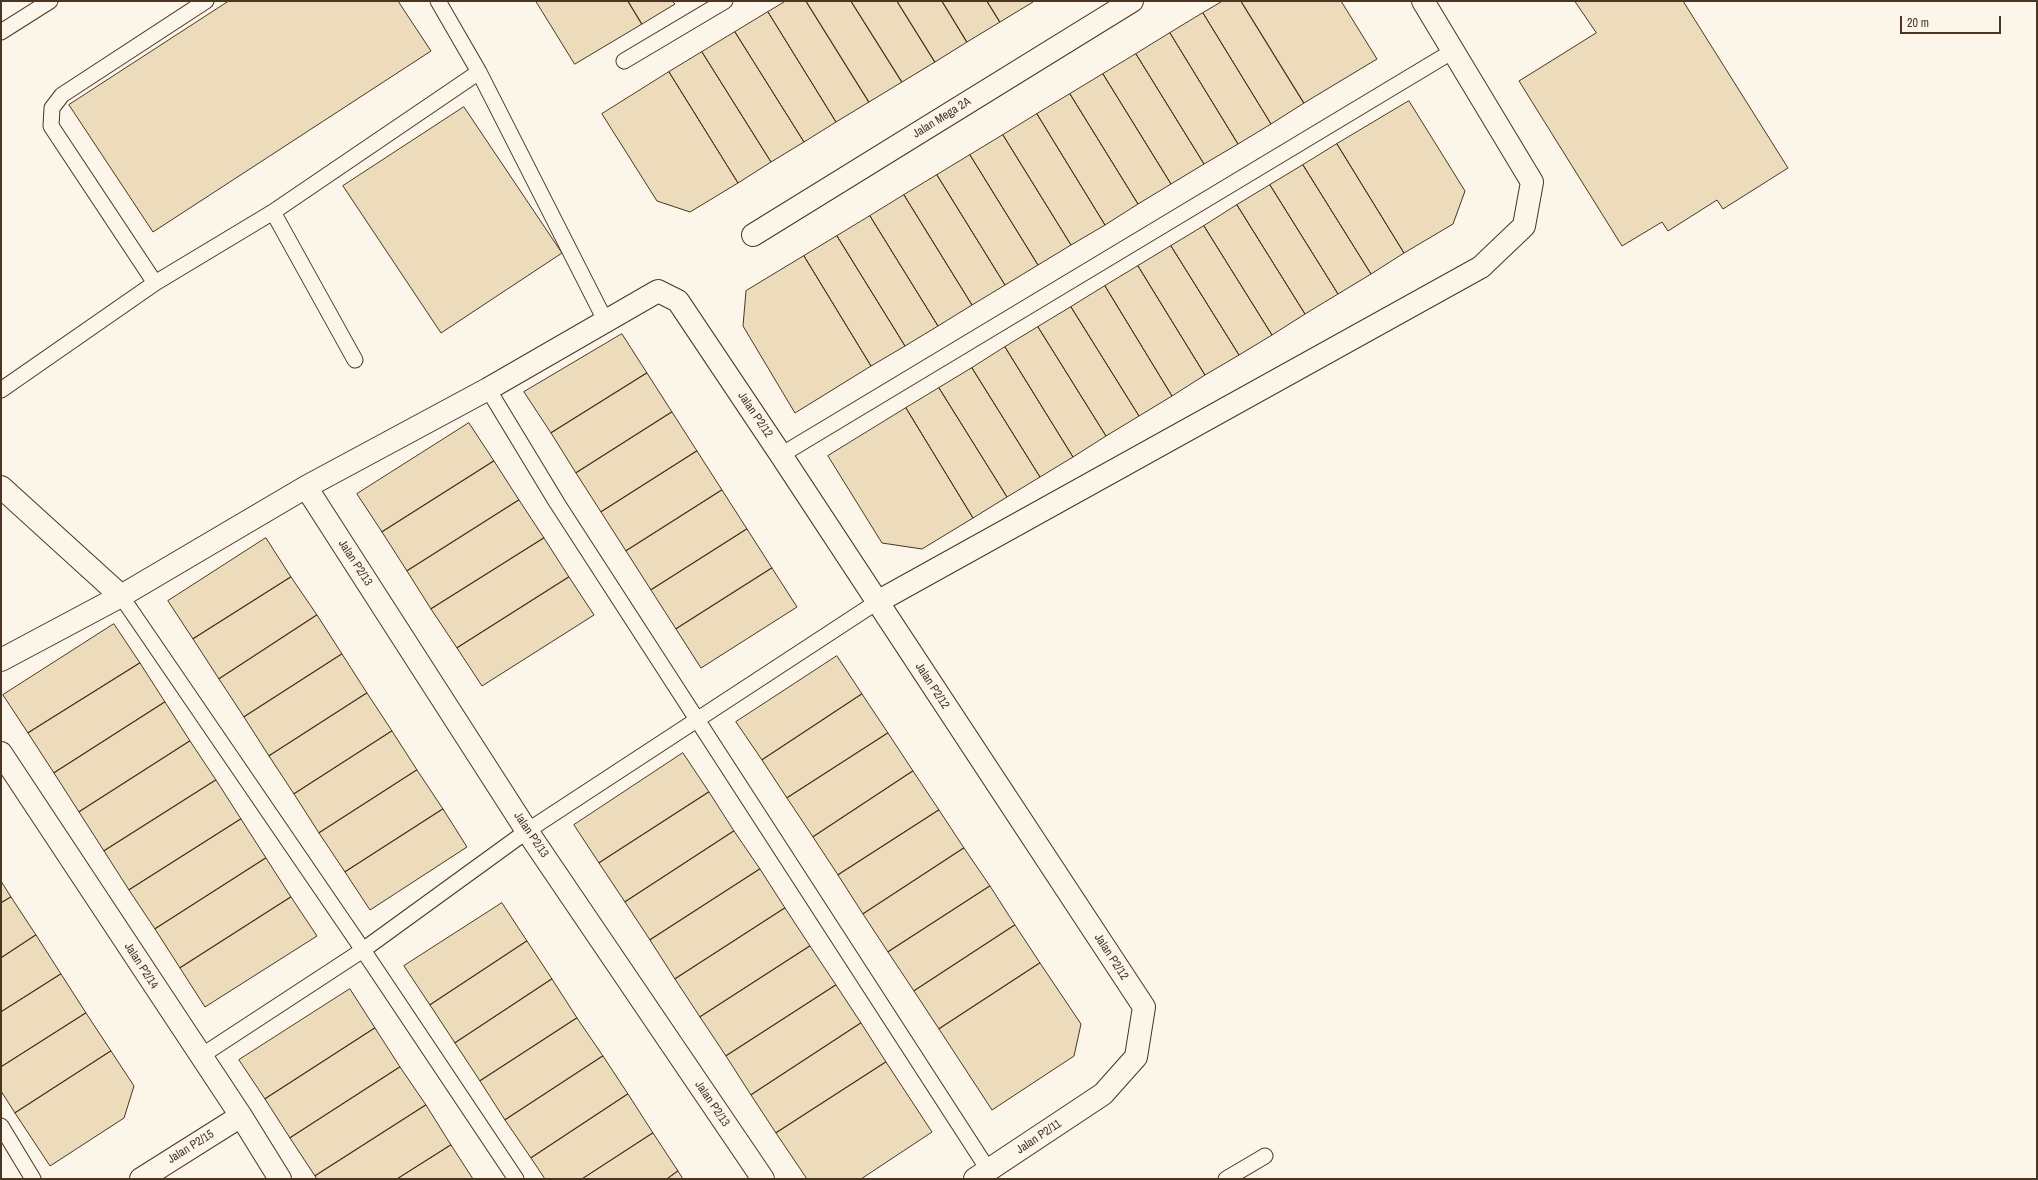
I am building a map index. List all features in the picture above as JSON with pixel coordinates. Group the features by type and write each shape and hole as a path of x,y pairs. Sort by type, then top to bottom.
{"street":[{"name":"Jalan Mega 2A","path":"753,235 1132,1"},
{"path":"877,602 1481,267 1524,226 1532,182 1423,1"},
{"name":"Jalan P2/12","path":"606,322 658,291 678,301 782,455 1144,1007 1136,1057 1103,1094"},
{"path":"1,660 122,596 306,487 488,389 606,322"},
{"path":"1,487 122,596"},
{"name":"Jalan P2/13","path":"306,487 527,831 763,1179"},
{"name":"Jalan P2/14","path":"1,753 241,1116 280,1179"},
{"name":"Jalan P2/11","path":"982,1175 1103,1094"},
{"name":"Jalan P2/15","path":"141,1179 241,1116"}],"lane":[{"path":"1,32 50,1"},
{"path":"154,283 51,126 52,108 62,95 206,1"},
{"path":"438,1 479,72 606,322"},
{"path":"624,61 725,1"},
{"path":"782,455 1453,50"},
{"path":"1,390 154,283 273,212 479,72"},
{"path":"273,212 355,360"},
{"path":"488,389 557,503 696,720 982,1175"},
{"path":"122,596 363,950 516,1179"},
{"path":"201,1056 363,950 527,831 877,602"},
{"path":"1,1126 33,1179"},
{"path":"1226,1179 1265,1156"}],"building":[{"path":"229,1 398,1 431,51 153,232 69,105"},
{"path":"536,1 628,1 642,24 575,64"},
{"path":"628,1 672,1 675,4 642,24"},
{"path":"786,1 806,1 869,102 836,122 768,12"},
{"path":"806,1 851,1 902,82 869,102"},
{"path":"851,1 897,1 935,62 902,82"},
{"path":"897,1 942,1 967,42 935,62"},
{"path":"942,1 987,1 1000,22 967,42"},
{"path":"987,1 1032,1 1033,2 1000,22"},
{"path":"1223,1 1241,1 1304,103 1271,124 1203,13"},
{"path":"1241,1 1341,1 1377,59 1304,103"},
{"path":"1575,1 1683,1 1788,168 1723,209 1717,200 1668,231 1662,222 1622,246 1519,81 1596,33"},
{"path":"768,12 836,122 804,142 735,32"},
{"path":"1203,13 1271,124 1238,144 1170,33"},
{"path":"735,32 804,142 771,162 702,52"},
{"path":"1170,33 1238,144 1204,164 1136,54"},
{"path":"702,52 771,162 738,183 669,72"},
{"path":"1136,54 1204,164 1171,184 1103,74"},
{"path":"669,72 738,183 690,212 657,201 602,114"},
{"path":"1103,74 1171,184 1138,204 1070,94"},
{"path":"1070,94 1138,204 1105,225 1037,114"},
{"path":"1409,101 1465,191 1453,224 1404,253 1337,144"},
{"path":"464,107 562,253 441,333 343,186"},
{"path":"1037,114 1105,225 1071,245 1003,135"},
{"path":"1003,135 1071,245 1038,265 970,155"},
{"path":"1337,144 1404,253 1371,274 1303,165"},
{"path":"970,155 1038,265 1005,285 937,175"},
{"path":"1303,165 1371,274 1338,294 1270,185"},
{"path":"937,175 1005,285 972,305 904,195"},
{"path":"1270,185 1338,294 1305,314 1237,205"},
{"path":"904,195 972,305 938,326 870,216"},
{"path":"1237,205 1305,314 1272,335 1204,226"},
{"path":"870,216 938,326 905,346 837,236"},
{"path":"1204,226 1272,335 1239,355 1171,246"},
{"path":"837,236 905,346 871,366 804,256"},
{"path":"1171,246 1239,355 1205,375 1138,266"},
{"path":"804,256 871,366 795,413 743,326 746,291"},
{"path":"1138,266 1205,375 1172,396 1105,286"},
{"path":"1105,286 1172,396 1139,416 1071,307"},
{"path":"1071,307 1139,416 1106,436 1038,327"},
{"path":"1038,327 1106,436 1073,457 1005,347"},
{"path":"622,334 647,373 551,433 524,392"},
{"path":"1005,347 1073,457 1040,477 972,368"},
{"path":"972,368 1040,477 1007,497 939,388"},
{"path":"647,373 672,412 576,473 551,433"},
{"path":"939,388 1007,497 973,518 906,408"},
{"path":"906,408 973,518 922,549 882,543 828,456"},
{"path":"672,412 697,451 601,512 576,473"},
{"path":"469,423 494,461 382,532 357,494"},
{"path":"697,451 722,490 626,551 601,512"},
{"path":"494,461 519,500 407,571 382,532"},
{"path":"722,490 747,529 651,590 626,551"},
{"path":"519,500 544,538 431,609 407,571"},
{"path":"747,529 772,568 676,629 651,590"},
{"path":"266,538 291,577 193,639 168,601"},
{"path":"544,538 569,577 457,648 431,609"},
{"path":"772,568 797,607 701,668 676,629"},
{"path":"291,577 317,615 219,679 193,639"},
{"path":"569,577 594,615 482,686 457,648"},
{"path":"317,615 342,654 244,717 219,679"},
{"path":"114,624 140,663 28,733 3,695"},
{"path":"342,654 367,693 269,756 244,717"},
{"path":"837,656 862,694 762,760 736,722"},
{"path":"140,663 165,702 54,773 28,733"},
{"path":"367,693 392,731 294,794 269,756"},
{"path":"862,694 888,733 787,798 762,760"},
{"path":"165,702 190,741 79,812 54,773"},
{"path":"392,731 417,770 319,833 294,794"},
{"path":"888,733 913,771 813,837 787,798"},
{"path":"190,741 216,780 104,851 79,812"},
{"path":"683,753 709,792 599,863 574,825"},
{"path":"417,770 443,809 345,872 319,833"},
{"path":"913,771 939,810 838,875 813,837"},
{"path":"216,780 241,819 129,890 104,851"},
{"path":"709,792 734,831 625,902 599,863"},
{"path":"443,809 467,847 370,910 345,872"},
{"path":"939,810 964,848 863,914 838,875"},
{"path":"241,819 266,858 155,929 129,890"},
{"path":"734,831 760,869 650,940 625,902"},
{"path":"964,848 990,886 888,952 863,914"},
{"path":"266,858 291,897 180,968 155,929"},
{"path":"760,869 785,908 675,979 650,940"},
{"path":"1,881 11,897 1,903"},
{"path":"990,886 1015,925 914,991 888,952"},
{"path":"11,897 36,935 1,958 1,903"},
{"path":"291,897 317,936 205,1007 180,968"},
{"path":"502,903 527,941 430,1005 404,966"},
{"path":"785,908 810,946 700,1017 675,979"},
{"path":"1015,925 1040,963 939,1029 914,991"},
{"path":"36,935 61,974 1,1012 1,958"},
{"path":"527,941 552,979 455,1043 430,1005"},
{"path":"810,946 836,985 726,1056 700,1017"},
{"path":"1040,963 1081,1024 1074,1056 992,1110 939,1029"},
{"path":"61,974 86,1013 1,1067 1,1012"},
{"path":"552,979 577,1018 480,1081 455,1043"},
{"path":"836,985 861,1023 751,1095 726,1056"},
{"path":"350,989 375,1028 265,1099 239,1060"},
{"path":"86,1013 111,1051 15,1113 1,1091 1,1067"},
{"path":"577,1018 603,1056 505,1120 480,1081"},
{"path":"861,1023 886,1062 776,1133 751,1095"},
{"path":"375,1028 400,1067 290,1138 265,1099"},
{"path":"111,1051 134,1086 124,1118 50,1166 15,1113"},
{"path":"603,1056 628,1094 531,1158 505,1120"},
{"path":"886,1062 932,1132 861,1179 807,1179 776,1133"},
{"path":"400,1067 426,1105 315,1176 290,1138"},
{"path":"628,1094 653,1133 582,1179 545,1179 531,1158"},
{"path":"426,1105 451,1145 397,1179 317,1179 315,1176"},
{"path":"653,1133 678,1171 667,1179 582,1179"},
{"path":"451,1145 473,1179 397,1179"},
{"path":"678,1171 683,1179 667,1179"}]}
